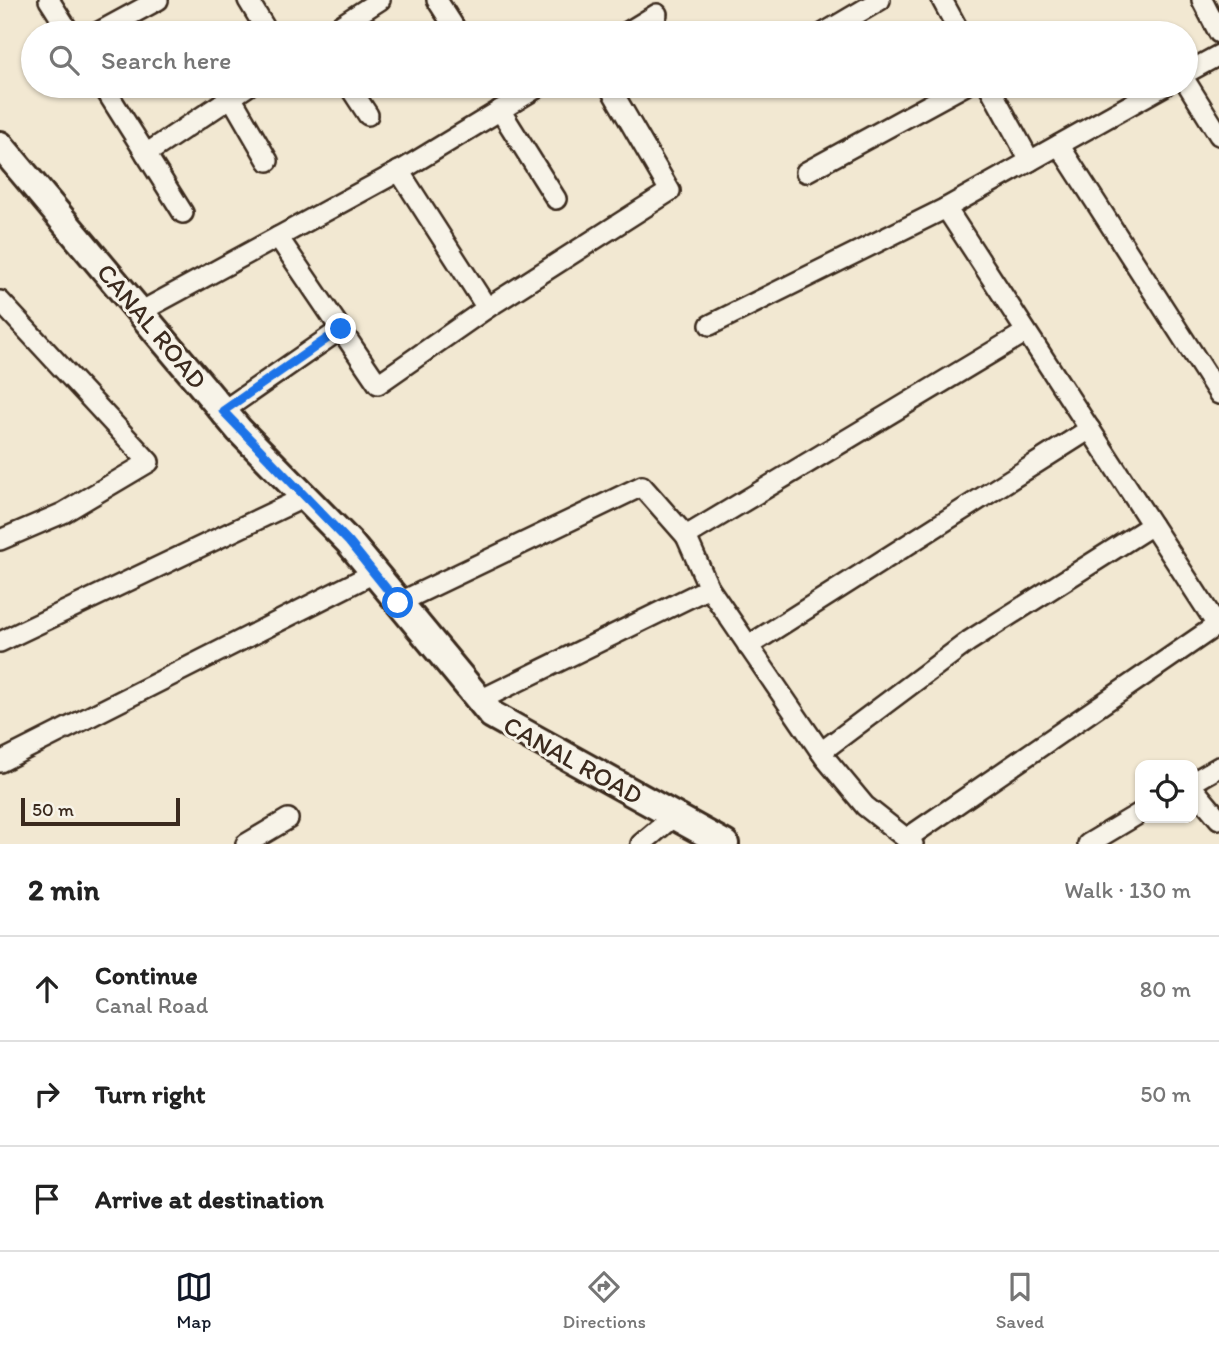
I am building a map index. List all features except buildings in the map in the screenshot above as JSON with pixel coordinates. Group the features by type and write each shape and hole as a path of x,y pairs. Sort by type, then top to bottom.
{"street":[{"path":"49,0 62,21"},
{"path":"119,21 158,0"},
{"path":"248,0 261,21"},
{"path":"348,21 380,0"},
{"path":"437,0 450,21"},
{"path":"844,21 880,0"},
{"path":"942,0 953,21"},
{"path":"1202,0 1219,33"},
{"path":"646,21 657,14"},
{"path":"1198,66 1219,55"},
{"path":"111,98 183,213"},
{"path":"146,154 230,98"},
{"path":"232,98 268,162"},
{"path":"357,98 368,115"},
{"path":"140,312 399,171 520,98"},
{"path":"278,237 378,384 487,308 670,191 616,98"},
{"path":"806,172 942,98"},
{"path":"996,98 1030,161"},
{"path":"710,325 946,208 1143,98"},
{"path":"1196,98 1219,135"},
{"path":"500,110 556,199"},
{"name":"CANAL ROAD","path":"0,145 223,411 374,573 492,715 725,844"},
{"path":"1059,145 1219,394"},
{"path":"399,171 487,308"},
{"path":"398,603 642,486 686,536 709,588 821,752 865,806 909,842 1218,627 946,208"},
{"path":"0,302 149,462 62,513 0,540"},
{"path":"223,411 341,329"},
{"path":"686,536 1026,332"},
{"path":"748,646 1090,429"},
{"path":"0,642 304,497"},
{"path":"821,752 969,641 1152,525"},
{"path":"0,762 374,573"},
{"path":"480,701 709,588"},
{"path":"1198,779 1219,767"},
{"path":"1198,794 1219,819"},
{"path":"640,844 674,816"},
{"path":"1088,844 1135,816"},
{"path":"246,844 288,819"}],"route":[{"path":"341,329 223,411 349,542 398,603"}]}
